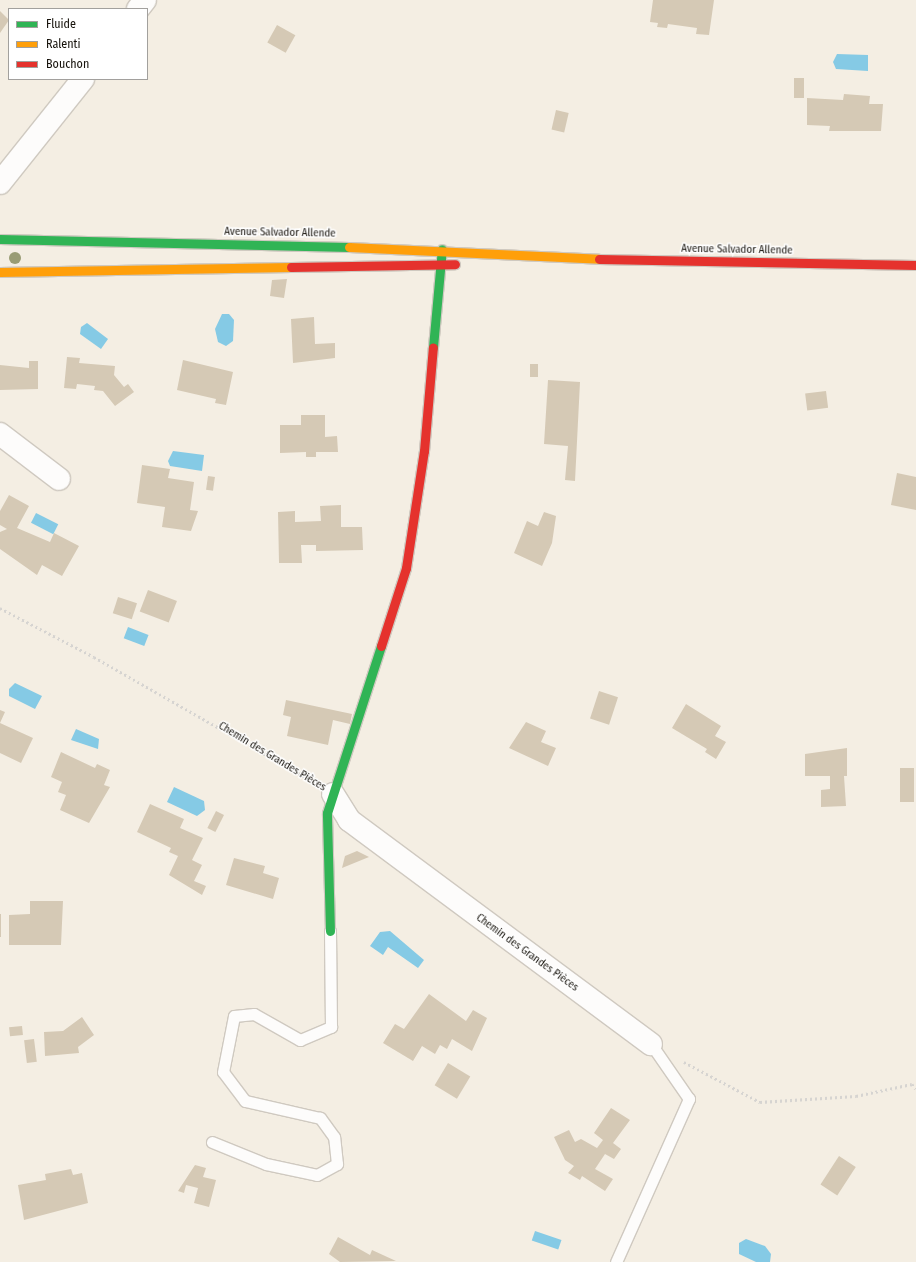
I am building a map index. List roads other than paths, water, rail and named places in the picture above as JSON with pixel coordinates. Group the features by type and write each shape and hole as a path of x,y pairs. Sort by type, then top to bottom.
{"main road":[{"name":"Avenue Salvador Allende","path":"0,239 442,249 558,258 916,265"},
{"path":"330,931 327,813 406,568 424,451 442,249"},
{"name":"Avenue Salvador Allende","path":"0,272 441,265 558,258"}],"street":[{"path":"139,8 145,0"},
{"path":"0,183 82,80"},
{"path":"0,434 59,479"},
{"name":"Chemin des Grandes Pièces","path":"333,794 349,820 651,1044"}],"lane":[{"path":"212,1142 266,1164 317,1175 337,1164 334,1137 320,1118 245,1101 223,1072 234,1016 254,1014 300,1040 332,1027 330,931"},
{"path":"616,1262 689,1099 651,1044"}],"water":[{"path":"837,54 868,55 868,71 836,69 833,62"},
{"path":"222,314 229,314 234,320 233,341 226,346 218,342 215,329"},
{"path":"87,323 108,339 101,349 80,334 81,327"},
{"path":"173,451 204,455 202,471 170,466 168,461"},
{"path":"36,513 58,524 53,534 31,523"},
{"path":"128,627 149,635 144,646 124,638"},
{"path":"15,683 42,696 35,709 9,696 9,689"},
{"path":"76,729 99,739 98,749 71,740"},
{"path":"174,787 204,801 205,810 197,816 167,802"},
{"path":"390,931 424,960 418,968 388,947 383,955 370,946 380,932"},
{"path":"535,1231 561,1240 558,1250 532,1240"},
{"path":"746,1239 765,1246 771,1254 770,1262 756,1262 739,1254 739,1243"}]}
